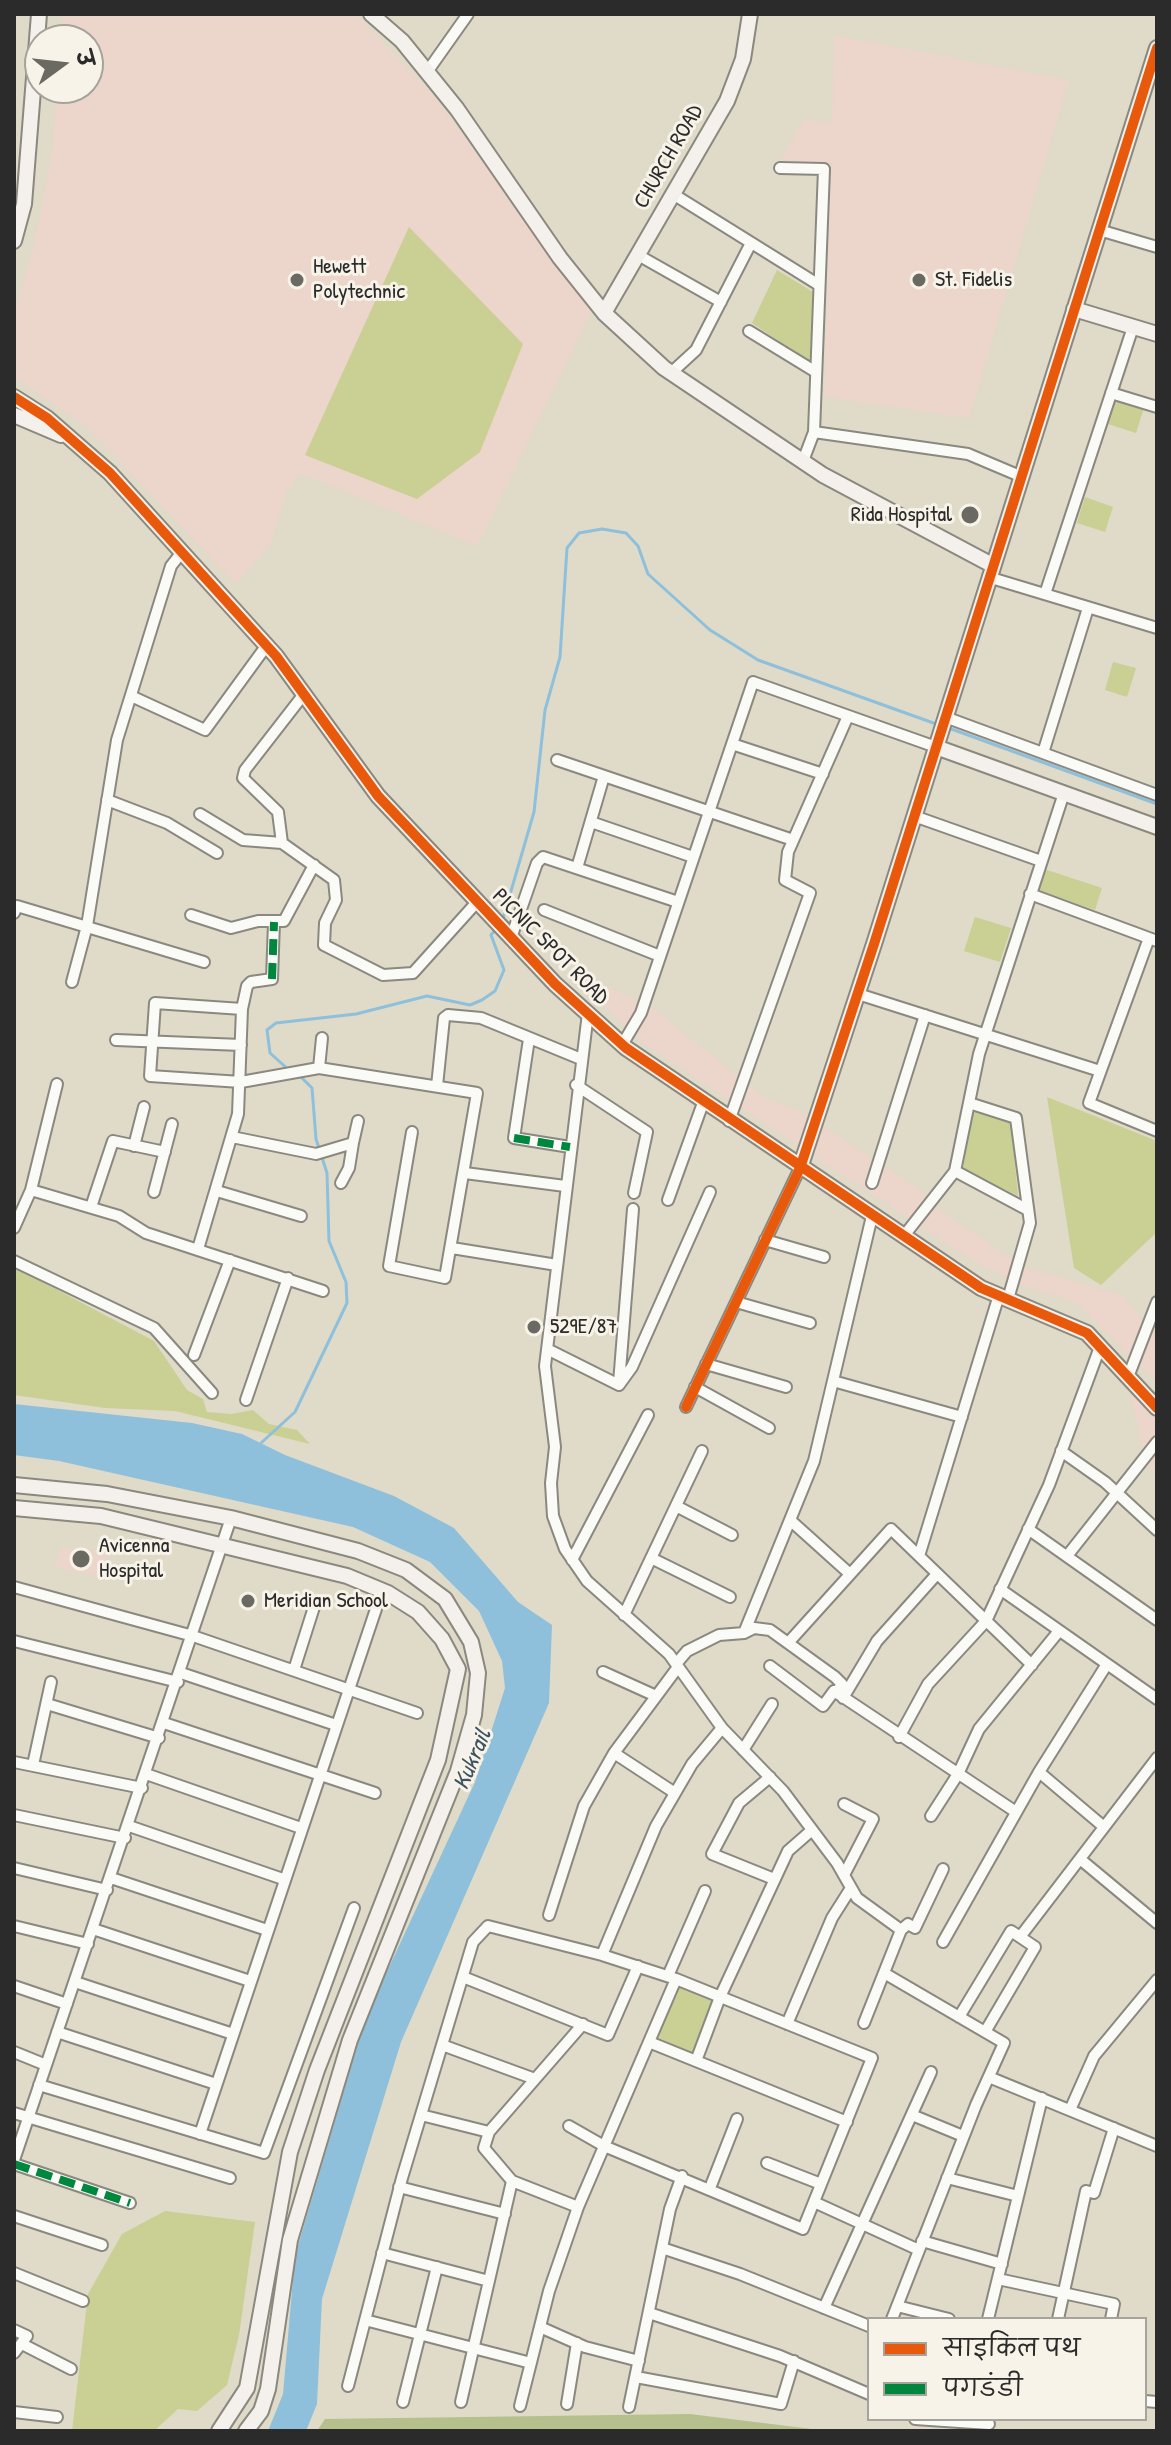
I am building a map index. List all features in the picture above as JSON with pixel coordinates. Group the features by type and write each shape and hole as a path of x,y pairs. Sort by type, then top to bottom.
{"street":[{"path":"14,241 17,219 24,204 39,14"},
{"path":"371,14 402,41 457,109 560,258 604,313 672,372 803,461 990,571 1045,594 1157,628"},
{"path":"427,72 468,14"},
{"name":"CHURCH ROAD","path":"604,313 727,101 743,59 750,14"},
{"path":"686,1407 800,1168 858,994 1157,48"},
{"path":"780,168 824,169 814,432 803,461"},
{"path":"673,194 819,285"},
{"path":"1099,230 1157,247"},
{"path":"672,372 696,350 751,243"},
{"path":"638,255 721,302"},
{"path":"1074,309 1157,334"},
{"path":"1045,594 1133,327"},
{"path":"749,331 816,372"},
{"path":"1111,393 1157,407"},
{"name":"PICNIC SPOT ROAD","path":"14,397 47,418 65,437 110,473 267,645 378,796 508,935 622,1045 729,1121 981,1288 1087,1333 1157,1408"},
{"name":"PICNIC SPOT ROAD","path":"14,415 65,437"},
{"path":"814,432 968,454 1020,476"},
{"path":"72,982 87,926 117,740 171,566 182,552"},
{"path":"1043,753 1088,608"},
{"path":"131,696 205,730 267,645"},
{"path":"622,1045 641,1013 753,682 1157,827"},
{"path":"282,843 278,812 243,778 245,770 304,694"},
{"path":"729,1121 810,893 785,880 783,873 793,840 848,716"},
{"path":"943,723 1043,753 1157,795"},
{"path":"732,744 823,774"},
{"path":"557,760 793,840"},
{"path":"577,868 604,776"},
{"path":"903,1237 955,1171 986,1034 1064,793"},
{"path":"107,800 167,823 217,853"},
{"path":"200,814 243,840 282,843 334,880 336,900 325,923 324,945 383,975 413,973 477,902"},
{"path":"914,816 1041,861"},
{"path":"591,822 693,857"},
{"path":"508,935 539,860 549,857 678,902"},
{"path":"191,915 231,928 288,919 314,865"},
{"path":"1030,894 1153,940 1089,1103 1157,1131"},
{"path":"14,913 17,906 204,962"},
{"path":"544,910 660,956"},
{"path":"198,1249 238,1114 242,1009 248,983 272,979 274,922"},
{"path":"858,994 1100,1071"},
{"path":"242,1009 159,1002 153,1005 150,1076 241,1082 292,1076 319,1068 475,1091 478,1095 445,1278 389,1266 412,1132"},
{"path":"588,1013 576,1085 547,1349 547,1393 555,1447 551,1483 553,1516 565,1549 587,1581 677,1665 722,1728 770,1777 812,1830 857,1898 901,1930"},
{"path":"437,1086 446,1015 481,1018 581,1059"},
{"path":"872,1183 925,1015"},
{"path":"319,1068 322,1038"},
{"path":"529,1039 514,1138 570,1147"},
{"path":"116,1040 241,1045"},
{"path":"14,1226 18,1211 31,1190 57,1084"},
{"path":"576,1085 647,1132 634,1193"},
{"path":"668,1200 703,1103"},
{"path":"919,1556 962,1417 1030,1223 1016,1118 969,1103"},
{"path":"134,1146 144,1107"},
{"path":"341,1183 349,1168 358,1121"},
{"path":"154,1192 172,1124"},
{"path":"232,1137 316,1154 353,1143"},
{"path":"91,1207 113,1141 165,1152"},
{"path":"955,1171 1028,1210"},
{"path":"465,1173 565,1186"},
{"path":"31,1190 119,1216 146,1233 323,1291"},
{"path":"217,1191 301,1216"},
{"path":"619,1385 632,1367 710,1192"},
{"path":"619,1385 633,1209"},
{"path":"744,1633 814,1461 872,1216"},
{"path":"765,1240 824,1257"},
{"path":"452,1248 557,1265"},
{"path":"194,1355 230,1260"},
{"path":"14,1261 154,1328 212,1393"},
{"path":"246,1400 288,1278"},
{"path":"736,1302 810,1323"},
{"path":"1128,1377 1157,1302"},
{"path":"899,1737 928,1684 986,1621 1061,1451 1100,1347"},
{"path":"547,1349 619,1385"},
{"path":"706,1364 786,1387"},
{"path":"833,1381 962,1417"},
{"path":"695,1387 769,1428"},
{"path":"572,1560 648,1415"},
{"path":"1067,1556 1157,1442"},
{"path":"624,1615 702,1451"},
{"path":"1061,1451 1116,1492 1157,1530"},
{"path":"14,1485 107,1494 231,1518 358,1551 406,1570 445,1599 471,1642 478,1673 474,1715 458,1771 350,2040 290,2240 268,2389 261,2411 246,2431"},
{"path":"676,1506 732,1535"},
{"path":"14,1508 101,1516 347,1576 382,1591 418,1612 442,1639 458,1669 438,1760 317,2070 290,2152 247,2388 219,2431"},
{"path":"130,2203 14,2162 231,1518"},
{"path":"790,1520 850,1574"},
{"path":"788,1643 891,1529 1032,1665"},
{"path":"1028,1529 1157,1620"},
{"path":"651,1558 730,1597"},
{"path":"770,1666 823,1706 840,1695 877,1641 937,1574"},
{"path":"14,1587 193,1636 417,1713"},
{"path":"1000,1589 1157,1699"},
{"path":"200,2134 382,1591"},
{"path":"294,1670 314,1607"},
{"path":"549,1915 584,1806 614,1753 687,1651 719,1635 744,1633 754,1628 770,1630 842,1684 840,1695"},
{"path":"931,1816 958,1774 979,1729 1059,1631"},
{"path":"14,1641 179,1678 336,1725"},
{"path":"943,1942 1039,1772 1107,1664"},
{"path":"603,1672 656,1696"},
{"path":"33,1765 51,1682"},
{"path":"840,1695 1016,1812"},
{"path":"47,1704 159,1738"},
{"path":"743,1750 772,1704"},
{"path":"164,1723 375,1793"},
{"path":"602,1955 656,1826 692,1764 722,1728"},
{"path":"614,1753 675,1793"},
{"path":"1020,1937 1157,1758"},
{"path":"14,1762 142,1788"},
{"path":"1039,1772 1104,1827"},
{"path":"146,1774 301,1828"},
{"path":"770,1777 739,1803 712,1854 774,1879"},
{"path":"844,1804 873,1819 844,1875"},
{"path":"14,1815 125,1838"},
{"path":"129,1826 283,1879"},
{"path":"696,2061 720,1997 788,1851 812,1830"},
{"path":"1080,1859 1157,1923"},
{"path":"14,1868 107,1890"},
{"path":"864,2023 901,1930 908,1924 915,1928 943,1869"},
{"path":"111,1878 267,1930"},
{"path":"787,2024 832,1918 851,1888"},
{"path":"520,2406 540,2327 578,2207 649,2042 705,1891"},
{"path":"39,2085 264,2153 354,1908"},
{"path":"14,1926 88,1944"},
{"path":"348,2386 399,2187 473,1942 488,1926 638,1966 872,2058 803,2229 604,2146 569,2126"},
{"path":"93,1929 250,1981"},
{"path":"959,2017 1011,1931 1035,1947 985,2032"},
{"path":"463,1977 608,2035 638,1966"},
{"path":"884,1973 1004,2043 963,2136 893,2317"},
{"path":"1070,2110 1094,2056 1157,1980"},
{"path":"75,1982 233,2034"},
{"path":"14,1986 67,2004"},
{"path":"578,2207 512,2181 484,2148 489,2132 583,2024"},
{"path":"57,2032 216,2084"},
{"path":"649,2042 847,2122"},
{"path":"442,2045 535,2079"},
{"path":"14,2052 46,2065"},
{"path":"824,2308 931,2072"},
{"path":"989,2077 1157,2146"},
{"path":"988,2317 1042,2098"},
{"path":"14,2113 230,2178"},
{"path":"421,2115 489,2132"},
{"path":"912,2115 963,2136"},
{"path":"710,2188 737,2119"},
{"path":"1058,2317 1086,2191 1094,2193 1114,2128"},
{"path":"767,2163 821,2184"},
{"path":"629,2407 662,2248 682,2176"},
{"path":"947,2178 1018,2196"},
{"path":"461,2402 512,2181"},
{"path":"399,2187 505,2214"},
{"path":"814,2202 920,2246 1002,2264"},
{"path":"14,2216 102,2245"},
{"path":"662,2248 740,2274 867,2325"},
{"path":"382,2253 489,2281"},
{"path":"403,2402 437,2267"},
{"path":"14,2273 83,2301"},
{"path":"998,2279 1114,2304 1111,2317"},
{"path":"897,2306 941,2317"},
{"path":"649,2313 794,2361 867,2393"},
{"path":"365,2320 531,2363"},
{"path":"540,2327 577,2343 639,2361"},
{"path":"14,2330 27,2336 14,2353"},
{"path":"567,2404 577,2343"},
{"path":"22,2344 71,2369"},
{"path":"636,2377 781,2404 794,2361"},
{"path":"14,2412 57,2417"},
{"path":"945,2421 989,2424"}],"shaded area":[{"name":"Hewett Polytechnic","path":"63,14 355,14 431,92 592,310 477,546 300,473 286,492 271,543 236,584 88,428 14,377 14,314 33,250 53,148 56,104 104,104 104,24 62,24"},
{"name":"St. Fidelis","path":"834,35 1069,80 969,418 824,397 831,164 781,160 804,120 832,123"},
{"path":"587,977 652,1008 765,1098 802,1112 927,1195 934,1206 1023,1267 1121,1295 1157,1336 1157,1383 1075,1302 1018,1284 966,1256 643,1043 579,981"},
{"path":"1130,1391 1138,1392 1157,1412 1157,1476 1146,1464"},
{"name":"Avicenna Hospital","path":"60,1548 108,1551 99,1576 55,1568"}],"green space":[{"path":"409,227 523,344 480,452 417,499 305,455"},
{"path":"777,270 813,292 810,362 752,323"},
{"path":"1116,398 1144,408 1136,433 1108,424"},
{"path":"1085,497 1113,507 1105,532 1077,523"},
{"path":"1113,662 1136,668 1127,697 1105,690"},
{"path":"1044,869 1102,888 1095,910 1037,890"},
{"path":"975,917 1011,928 1000,962 964,951"},
{"path":"1047,1097 1157,1141 1157,1232 1101,1285 1074,1268"},
{"path":"973,1112 1011,1123 1018,1196 963,1168"},
{"path":"14,1267 154,1341 187,1390 203,1399 207,1412 231,1414 253,1410 269,1424 297,1430 310,1444 175,1411 105,1408 14,1395"},
{"path":"676,1986 714,2001 693,2053 656,2038"},
{"path":"165,2211 255,2222 239,2335 227,2385 197,2411 178,2409 154,2431 72,2431 88,2294 122,2234"},
{"path":"690,2414 828,2431 317,2431 325,2419"}],"water":[{"path":"14,1404 192,1423 242,1434 285,1455 394,1496 454,1528 518,1602 552,1625 549,1703 401,2042 322,2299 317,2404 306,2431 268,2431 283,2394 295,2256 365,2019 475,1782 505,1688 502,1661 479,1611 430,1562 353,1527 59,1461 14,1455"}],"waterway":[{"path":"502,922 534,812 545,710 560,657 567,548 579,533 602,529 626,533 638,546 648,574 710,630 758,660 939,725"},
{"path":"946,727 1157,804"},
{"path":"290,1071 270,1053 267,1030 276,1023 356,1014 427,996 470,1005 482,1000 495,991 504,970 491,935 497,928"},
{"path":"261,1443 295,1412 347,1303 346,1282 329,1241 327,1173 316,1139 312,1088 300,1076"}],"marked path":[{"path":"272,979 274,922"},
{"path":"514,1138 570,1147"},
{"path":"14,2164 130,2203"}],"cycle path":[{"path":"686,1407 800,1168 874,944 1157,48"},
{"path":"14,397 47,418 110,473 276,656 378,796 555,984 626,1048 981,1288 1087,1333 1157,1408"}],"place":[{"name":"Hewett Polytechnic","path":"297,280"},
{"name":"St. Fidelis","path":"919,280"},
{"name":"Rida Hospital","path":"970,515"},
{"name":"529E/87","path":"534,1327"},
{"name":"Avicenna Hospital","path":"81,1559"},
{"name":"Meridian School","path":"248,1601"}],"water label":[{"name":"Kukrail","path":"473,1760"}]}
